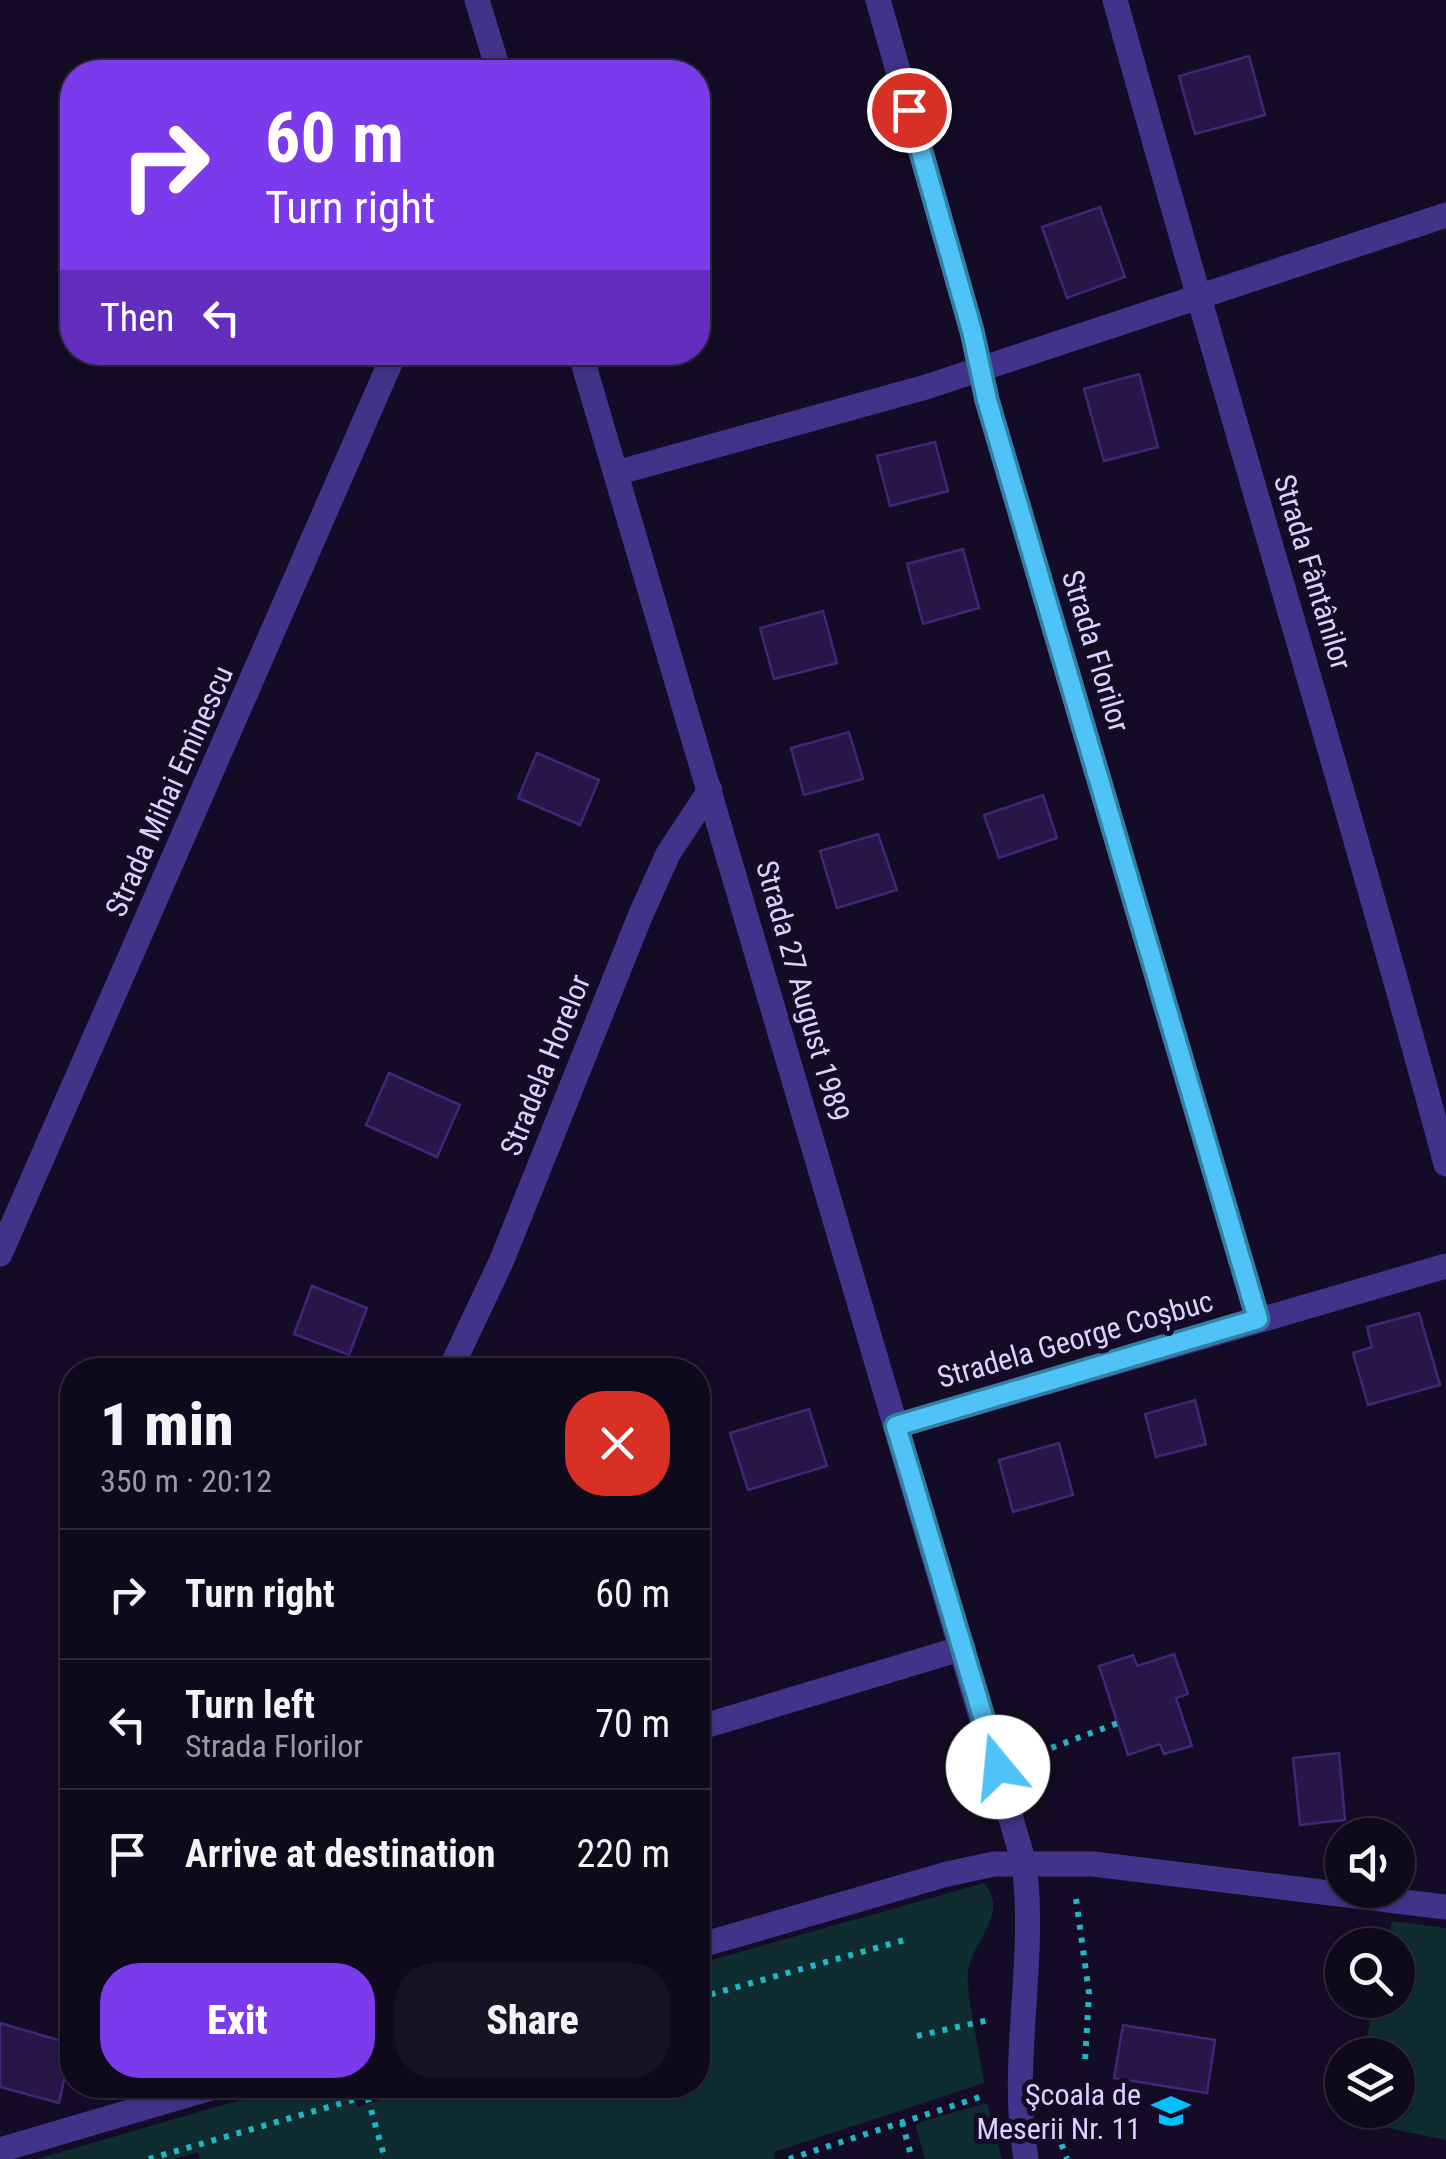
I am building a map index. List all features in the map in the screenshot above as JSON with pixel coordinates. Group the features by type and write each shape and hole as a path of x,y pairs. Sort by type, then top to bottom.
{"street":[{"path":"478,0 495,60"},
{"name":"Strada Florilor","path":"878,0 980,366 1258,1319"},
{"name":"Strada Fântânilor","path":"1115,0 1197,296 1344,789 1446,1164"},
{"path":"616,473 926,387 1446,215"},
{"name":"Strada Mihai Eminescu","path":"0,1254 389,365"},
{"name":"Strada 27 August 1989","path":"584,365 1024,1864 1030,1902 1019,2084 1026,2159"},
{"name":"Stradela Horelor","path":"456,1358 500,1262 641,914 668,854 710,790"},
{"name":"Stradela George Coșbuc","path":"896,1426 1446,1266"},
{"path":"710,1724 963,1648"},
{"path":"710,1943 994,1864 1093,1864 1446,1907"},
{"path":"131,2111 136,2098"},
{"path":"0,2150 176,2098"}],"path":[{"path":"1028,1757 1118,1723"},
{"path":"1076,1899 1088,1993 1085,2062"},
{"path":"710,1995 908,1938"},
{"path":"916,2036 1024,2013"},
{"path":"789,2159 983,2096"},
{"path":"149,2159 360,2098"},
{"path":"368,2098 385,2159"},
{"path":"902,2122 912,2159"}],"green space":[{"path":"984,1883 991,1894 992,1916 971,1960 968,1980 984,2083 774,2152 775,2159 200,2159 198,2152 175,2159 37,2159 247,2098 354,2098 358,2107 388,2098 710,2098 710,1961"},
{"path":"1392,1921 1446,1928 1446,2140 1388,2128 1415,2128 1415,2038 1367,2038 1371,2018 1415,2018 1415,1928 1391,1928"},
{"path":"987,2103 1002,2159 925,2159 916,2126 920,2122"}],"building":[{"path":"1249,56 1265,115 1195,134 1179,76"},
{"path":"1100,207 1125,277 1067,298 1042,227"},
{"path":"1139,374 1158,447 1104,461 1084,389"},
{"path":"935,442 948,491 890,506 877,456"},
{"path":"963,549 979,608 923,624 907,564"},
{"path":"823,611 837,663 774,679 760,628"},
{"path":"849,732 863,779 804,795 791,748"},
{"path":"537,753 599,780 580,825 518,798"},
{"path":"1043,795 1057,838 999,858 984,815"},
{"path":"878,834 897,890 837,908 820,851"},
{"path":"389,1073 460,1105 437,1157 366,1125"},
{"path":"312,1286 367,1308 349,1355 294,1334"},
{"path":"1419,1313 1440,1385 1368,1405 1353,1353 1372,1347 1367,1327"},
{"path":"1195,1400 1206,1444 1156,1457 1145,1414"},
{"path":"809,1409 827,1466 748,1490 730,1433"},
{"path":"1059,1443 1073,1495 1013,1512 999,1460"},
{"path":"1174,1654 1188,1694 1176,1698 1192,1746 1164,1754 1160,1744 1128,1755 1099,1666 1133,1655 1137,1666"},
{"path":"1339,1753 1345,1818 1325,1818 1325,1822 1300,1825 1293,1758"},
{"path":"0,2023 60,2040 59,2103 0,2087"},
{"path":"1123,2025 1215,2040 1207,2093 1114,2078"}],"place":[{"name":"Şcoala de Meserii Nr. 11","path":"1171,2111"}],"route":[{"path":"909,110 972,331 987,400 1258,1319 896,1426 998,1767"}]}
